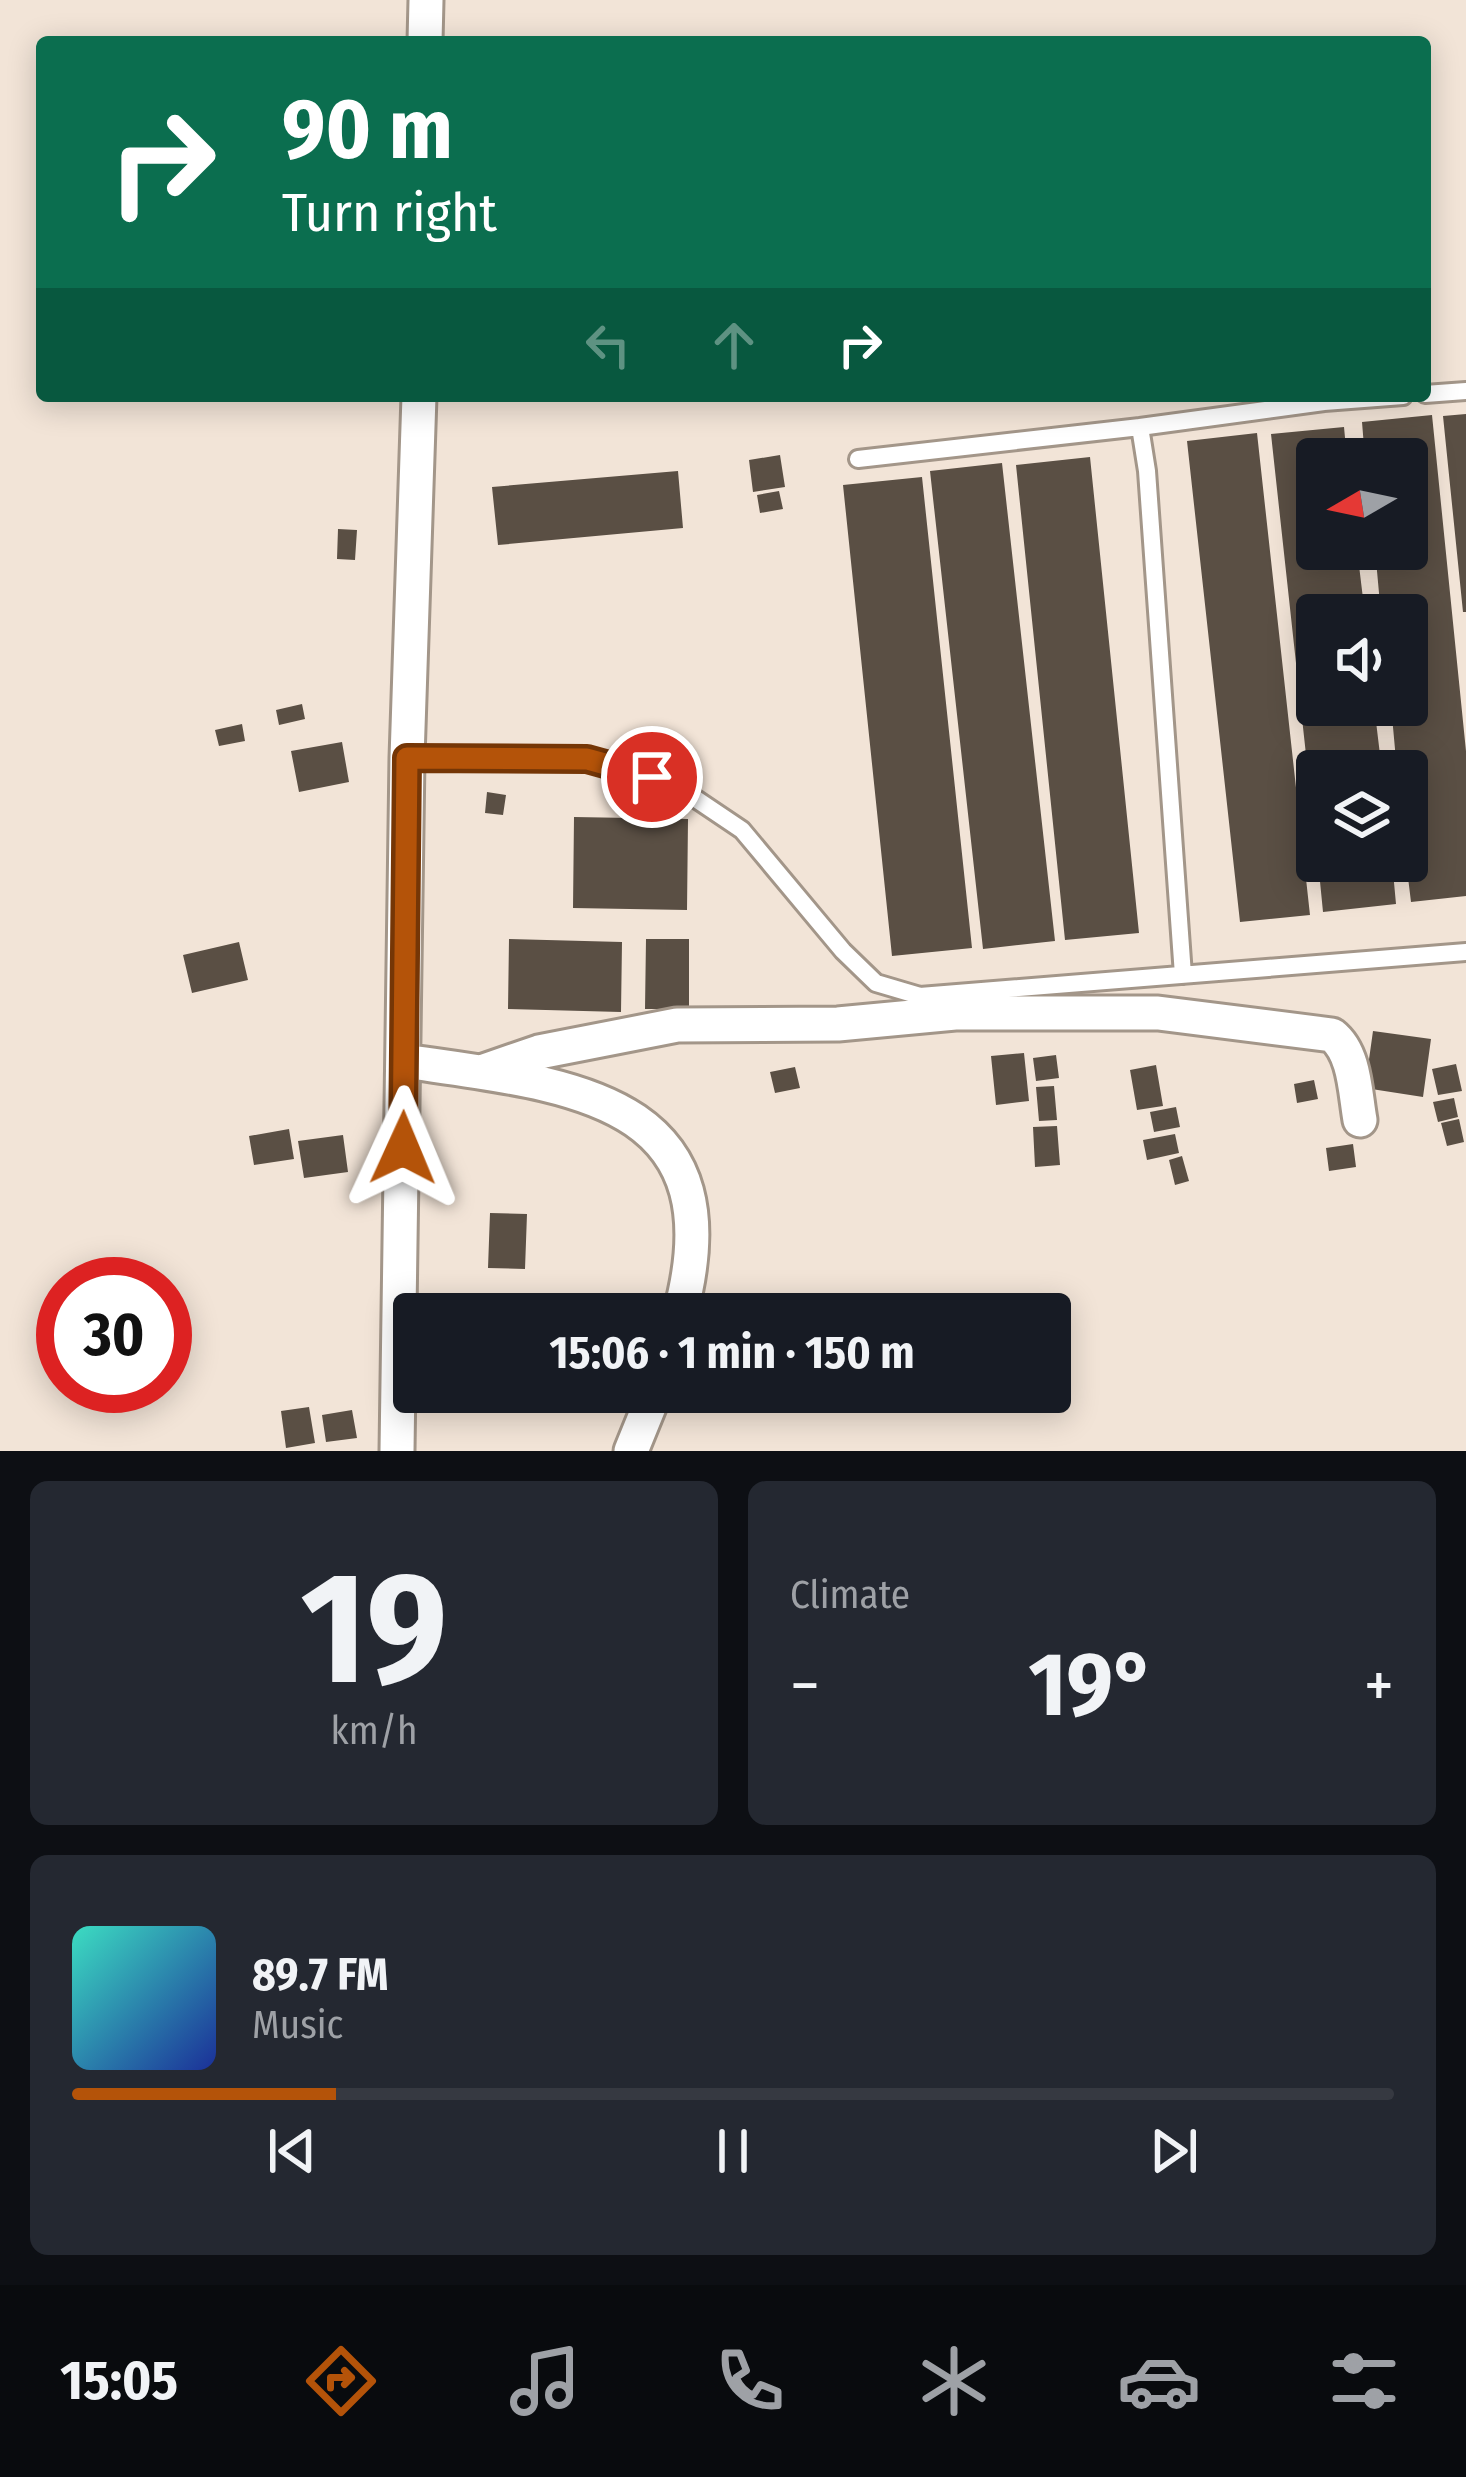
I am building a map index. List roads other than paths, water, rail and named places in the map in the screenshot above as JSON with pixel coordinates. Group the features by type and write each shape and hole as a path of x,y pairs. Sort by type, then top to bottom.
{"street":[{"path":"425,36 426,0"},
{"path":"397,1451 407,758 419,402"},
{"path":"481,1072 539,1052 677,1025 838,1024 955,1013 1158,1013 1332,1035 1349,1059 1360,1120"},
{"path":"404,1061 586,1094 627,1114 666,1145 682,1176 694,1229 686,1293"},
{"path":"631,1451 646,1413"}],"lane":[{"path":"1431,394 1466,392"},
{"path":"859,459 1324,402"},
{"path":"1140,427 1183,975"},
{"path":"407,758 587,759 652,777 690,795 742,830 843,951 876,983 920,996 1466,952"}]}
